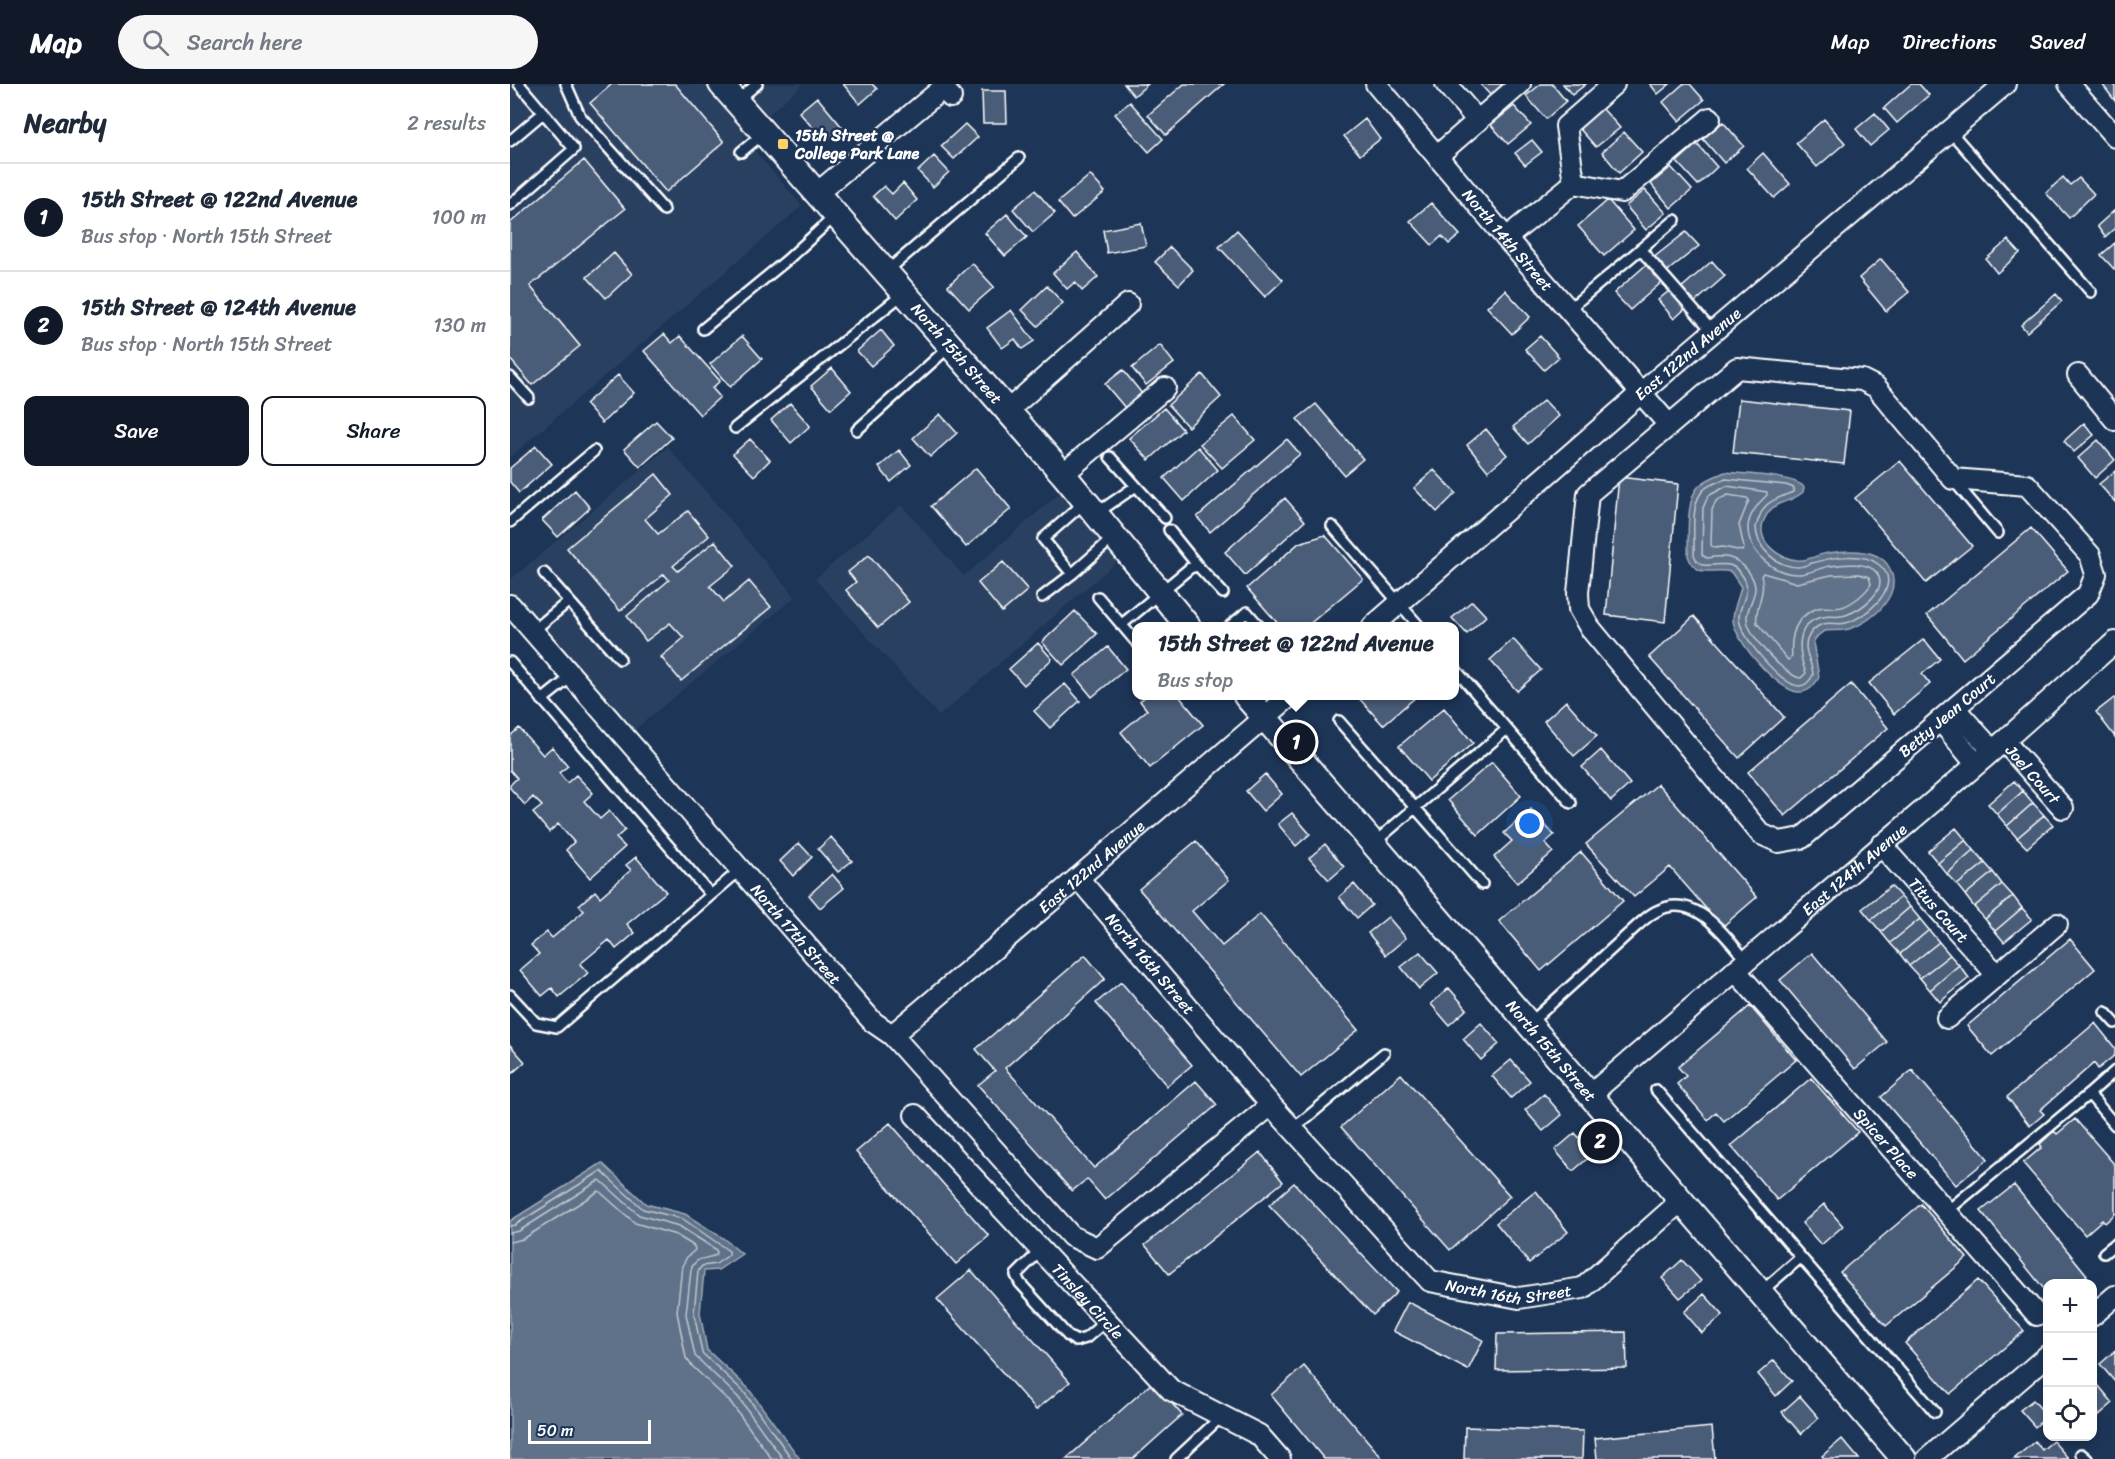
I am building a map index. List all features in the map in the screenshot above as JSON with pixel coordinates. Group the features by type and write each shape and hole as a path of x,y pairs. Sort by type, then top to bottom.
{"street":[{"path":"1446,84 1478,121"},
{"path":"1437,156 1520,84"},
{"path":"1574,183 1566,126 1614,84"},
{"name":"East 122nd Avenue","path":"1378,622 1642,392 2005,84"},
{"path":"2069,84 2115,137"},
{"name":"North 14th Street","path":"1384,87 1437,156 1506,238 1642,392"},
{"path":"816,194 943,88 951,97"},
{"name":"North 15th Street","path":"729,93 1062,474 1184,622"},
{"path":"1506,238 1574,183 1622,192 1710,118"},
{"path":"1006,412 1128,304"},
{"name":"Betty Jean Court","path":"1737,368 1862,380 1876,387 1953,479 2027,485 2090,555 2096,574 2088,594 1802,838 1779,842 1761,834 1590,628 1579,609 1578,593 1588,494 1737,368"},
{"path":"2078,375 2115,420"},
{"path":"1062,474 1165,388"},
{"path":"1642,392 1669,425"},
{"name":"North 17th Street","path":"511,608 873,1022 892,1035 1071,1236 1097,1248 1271,1104"},
{"name":"East 124th Avenue","path":"1592,1094 2114,644"},
{"name":"North 15th Street","path":"1249,700 1592,1094 1904,1459"},
{"name":"East 122nd Avenue","path":"892,1035 1285,700"},
{"path":"1948,715 1976,764"},
{"name":"Joel Court","path":"1948,715 1998,745 2063,807"},
{"name":"Titus Court","path":"1881,845 1997,975"},
{"name":"North 16th Street","path":"1078,878 1271,1104 1430,1281 1519,1298 1583,1288 1683,1200"},
{"path":"1947,1018 2057,924"},
{"name":"Spicer Place","path":"1740,965 1946,1212 2037,1315"},
{"name":"Tinsley Circle","path":"915,1115 1171,1390 1259,1435 1280,1459"},
{"path":"2097,1312 2115,1296"},
{"path":"1927,1459 2043,1359"}],"lane":[{"path":"510,205 574,149 519,84"},
{"path":"566,84 580,116 664,210"},
{"path":"729,93 756,84"},
{"path":"510,141 543,113"},
{"path":"1950,131 2091,292"},
{"path":"741,152 764,133"},
{"path":"885,273 1019,158"},
{"path":"703,329 787,260 835,216"},
{"path":"1569,309 1675,220"},
{"path":"1640,249 1713,332"},
{"path":"735,428 903,294"},
{"path":"857,430 949,347"},
{"path":"510,377 529,398"},
{"path":"510,522 594,452"},
{"path":"1110,457 1165,518"},
{"path":"1953,479 1998,532"},
{"path":"1072,574 1043,539 1090,508 1136,486"},
{"path":"1332,526 1415,622"},
{"path":"1169,530 1223,593"},
{"path":"1042,597 1114,537"},
{"path":"1121,625 1190,568 1198,566"},
{"path":"544,573 620,659"},
{"path":"1098,597 1132,637"},
{"path":"533,631 569,601"},
{"path":"1236,622 1247,612 1255,622"},
{"path":"510,662 711,896"},
{"path":"1459,674 1571,803"},
{"path":"542,700 572,676"},
{"path":"1339,721 1482,884"},
{"path":"1374,843 1507,729"},
{"path":"510,995 536,1023 557,1027 740,870"},
{"path":"1530,1023 1638,925 1656,911 1677,905 1688,906 1712,922 1740,965"},
{"path":"2105,1012 2115,1023"},
{"path":"1293,1129 1384,1053"},
{"path":"1946,1212 2115,1071"},
{"path":"1656,1090 1935,1412"},
{"path":"2089,1094 2115,1125"},
{"path":"2104,1253 2115,1244"},
{"path":"1040,1251 1016,1275 1020,1283 1068,1336 1076,1341 1086,1338 1106,1321"},
{"path":"1761,1292 1800,1258"},
{"path":"1176,1459 1222,1415"}],"shaded area":[{"path":"510,84 803,84 743,137 802,206 510,457"},
{"path":"668,447 795,597 633,731 510,592 510,580"},
{"path":"1061,492 1120,559 939,716 815,579 901,505 964,576"}],"water":[{"path":"1725,472 1779,478 1804,487 1803,492 1798,496 1772,508 1764,520 1762,528 1765,541 1776,552 1790,559 1801,560 1844,551 1871,553 1885,562 1890,569 1893,579 1889,598 1876,614 1849,629 1825,631 1817,636 1813,642 1819,677 1808,690 1798,692 1779,683 1740,639 1733,619 1741,587 1731,572 1701,570 1696,568 1688,556 1690,509 1695,492 1705,481"},
{"path":"602,1163 646,1204 685,1214 723,1238 742,1254 718,1270 704,1271 700,1313 707,1350 748,1388 800,1459 510,1459 510,1221"}],"building":[{"path":"612,84 675,84 724,142 666,192 590,103"},
{"path":"843,84 872,84 877,89 860,104"},
{"path":"1124,84 1148,84 1134,96"},
{"path":"1184,84 1224,84 1166,135 1148,115"},
{"path":"1480,84 1507,84 1492,97"},
{"path":"1541,84 1552,84 1566,101 1546,119 1526,96"},
{"path":"1563,84 1586,84 1572,95"},
{"path":"1650,84 1670,84 1658,94"},
{"path":"1683,84 1690,84 1704,100 1679,121 1663,102"},
{"path":"1911,84 1919,84 1929,95 1897,123 1884,108"},
{"path":"2102,84 2115,84 2115,101"},
{"path":"982,91 1006,91 1007,123 983,123"},
{"path":"817,97 842,127 825,142 799,112"},
{"path":"1130,102 1163,139 1149,152 1115,114"},
{"path":"1514,106 1531,125 1508,144 1491,125"},
{"path":"1602,108 1620,128 1596,147 1579,128"},
{"path":"1875,113 1889,130 1870,146 1856,129"},
{"path":"1365,119 1380,139 1360,155 1344,136"},
{"path":"1824,119 1845,143 1817,167 1796,143"},
{"path":"1723,122 1744,146 1724,163 1703,139"},
{"path":"965,124 978,137 954,159 941,146"},
{"path":"1624,132 1642,152 1619,173 1602,152"},
{"path":"1532,140 1542,152 1525,165 1515,153"},
{"path":"1697,144 1717,167 1698,185 1677,162"},
{"path":"1763,153 1790,184 1774,198 1747,168"},
{"path":"934,156 949,172 933,187 918,171"},
{"path":"584,160 625,209 530,286 580,346 532,385 510,359 510,223"},
{"path":"1671,167 1692,190 1671,208 1651,184"},
{"path":"1090,175 1105,192 1072,219 1058,202"},
{"path":"2063,177 2070,185 2079,178 2094,194 2069,218 2046,193"},
{"path":"903,183 917,200 895,221 873,196 884,186 892,194"},
{"path":"1035,190 1055,213 1033,232 1013,209"},
{"path":"1645,190 1666,213 1646,230 1626,206"},
{"path":"1608,200 1634,230 1604,256 1578,226"},
{"path":"1431,203 1460,235 1449,244 1442,236 1432,245 1410,221"},
{"path":"2115,210 2115,228 2105,237 2097,226"},
{"path":"1007,214 1027,237 1005,256 985,233"},
{"path":"1141,223 1146,246 1107,253 1103,230"},
{"path":"1237,230 1283,280 1265,297 1219,247"},
{"path":"1686,232 1699,246 1665,273 1653,258"},
{"path":"2008,240 2020,253 1997,273 1986,259"},
{"path":"2115,243 2115,269 2114,269 2101,255"},
{"path":"1170,247 1193,270 1179,285 1155,262"},
{"path":"1077,252 1098,277 1082,291 1075,282 1067,289 1053,273"},
{"path":"614,253 632,274 606,298 587,277"},
{"path":"1881,259 1909,292 1886,311 1859,278"},
{"path":"1712,261 1725,276 1693,304 1680,289"},
{"path":"972,263 994,287 969,309 948,286"},
{"path":"1647,264 1662,282 1630,310 1614,293"},
{"path":"1047,286 1063,303 1038,326 1022,310"},
{"path":"1505,290 1530,317 1512,334 1487,307"},
{"path":"1670,290 1685,309 1674,319 1658,300"},
{"path":"2056,294 2062,301 2027,332 2021,325"},
{"path":"1011,310 1034,341 1022,349 1015,339 1002,348 987,328"},
{"path":"881,330 894,346 871,366 857,351"},
{"path":"664,334 672,343 680,336 720,381 712,388 720,397 700,415 644,351"},
{"path":"742,336 762,359 730,387 710,364"},
{"path":"1540,336 1559,357 1544,370 1525,349"},
{"path":"1160,345 1174,363 1146,385 1132,368"},
{"path":"832,368 851,391 831,409 811,386"},
{"path":"1123,370 1143,395 1126,409 1105,384"},
{"path":"1202,374 1221,397 1188,427 1168,405"},
{"path":"618,375 634,393 602,423 585,404"},
{"path":"1739,399 1850,411 1844,464 1733,453"},
{"path":"1544,400 1559,416 1528,444 1513,427"},
{"path":"790,403 810,426 791,443 771,420"},
{"path":"1316,404 1363,459 1344,475 1297,419"},
{"path":"1164,408 1183,430 1149,460 1129,438"},
{"path":"940,414 957,433 930,457 913,438"},
{"path":"1234,416 1255,440 1222,468 1200,444"},
{"path":"656,421 672,438 640,467 624,449"},
{"path":"2084,423 2094,435 2074,452 2064,441"},
{"path":"1486,429 1507,455 1488,471 1467,445"},
{"path":"750,439 770,460 754,476 733,454"},
{"path":"1287,439 1300,454 1210,532 1197,517"},
{"path":"2098,440 2115,460 2095,478 2078,458"},
{"path":"536,446 552,464 519,493 510,482 510,468"},
{"path":"1198,447 1218,470 1184,501 1164,478"},
{"path":"899,450 911,465 891,482 879,467"},
{"path":"1900,461 1972,546 1926,583 1855,498"},
{"path":"976,468 1011,509 966,547 931,506"},
{"path":"1434,470 1456,493 1437,512 1414,488"},
{"path":"2115,471 2115,502 2099,484"},
{"path":"656,474 673,495 645,519 658,534 688,511 709,536 673,566 678,571 715,541 735,566 710,586 724,602 749,581 771,607 681,681 661,657 684,638 670,623 646,641 627,616 669,580 664,574 620,611 567,548"},
{"path":"1619,477 1678,484 1665,622 1606,615"},
{"path":"575,490 590,508 558,537 542,520"},
{"path":"1285,498 1305,521 1245,575 1225,552"},
{"path":"2031,528 2068,571 1963,659 1927,615"},
{"path":"1325,535 1363,579 1312,622 1277,622 1247,588 1299,543"},
{"path":"869,555 909,602 878,628 846,590 856,582 848,572"},
{"path":"1003,562 1028,590 1002,612 978,583"},
{"path":"1472,601 1486,616 1467,634 1459,625 1459,622 1452,618"},
{"path":"1075,611 1097,634 1063,665 1042,642"},
{"path":"1694,616 1784,717 1739,758 1649,657"},
{"path":"1513,639 1541,670 1517,691 1490,660"},
{"path":"1924,639 1940,659 1922,674 1930,684 1894,714 1869,683"},
{"path":"1038,643 1052,659 1024,685 1009,669"},
{"path":"1108,647 1126,669 1092,697 1074,675"},
{"path":"1065,684 1080,701 1050,728 1034,711"},
{"path":"1851,684 1888,728 1785,816 1748,772"},
{"path":"2115,699 2115,737 2096,712"},
{"path":"1182,700 1203,725 1150,768 1121,732 1147,710 1140,701"},
{"path":"1361,700 1412,700 1383,725"},
{"path":"1566,701 1597,736 1574,756 1544,721"},
{"path":"1444,708 1473,743 1429,781 1399,746"},
{"path":"519,728 543,755 552,747 568,766 559,773 567,783 576,775 593,793 584,801 600,819 609,811 625,830 616,838 625,847 590,878 566,850 574,842 558,824 549,832 533,813 542,806 533,797 525,805 510,788 517,778 510,770 510,736"},
{"path":"1601,750 1630,784 1611,801 1582,767"},
{"path":"1492,762 1521,796 1478,835 1448,800"},
{"path":"1265,774 1282,794 1263,811 1246,791"},
{"path":"2014,781 2023,791 1997,814 1988,804"},
{"path":"1658,784 1757,897 1722,927 1670,867 1634,897 1586,844"},
{"path":"2023,791 2033,803 2007,826 1997,814"},
{"path":"2033,803 2044,815 2017,838 2007,826"},
{"path":"1531,809 1554,835 1545,843 1553,852 1517,883 1494,857 1512,841 1504,833"},
{"path":"1292,813 1310,834 1296,846 1278,824"},
{"path":"2044,815 2053,825 2027,848 2017,838"},
{"path":"1956,828 1966,840 1938,863 1928,851"},
{"path":"831,837 852,861 838,872 818,849"},
{"path":"1966,840 1974,850 1947,874 1938,863"},
{"path":"1196,841 1229,880 1192,911 1222,946 1260,914 1358,1030 1301,1077 1139,889"},
{"path":"799,843 812,857 793,876 780,861"},
{"path":"1325,844 1344,867 1329,880 1309,858"},
{"path":"1974,850 1985,863 1957,885 1947,874"},
{"path":"1581,852 1623,901 1541,971 1499,921"},
{"path":"636,857 666,892 627,924 635,933 616,949 609,940 580,964 588,973 559,997 552,988 542,996 520,970 539,954 531,945 547,932 552,938 584,911 579,905 595,891 600,897 631,870 626,865"},
{"path":"1985,863 1993,872 1965,895 1957,885"},
{"path":"1993,872 2002,884 1974,907 1965,895"},
{"path":"832,874 844,888 820,908 809,895"},
{"path":"1354,884 1372,905 1357,918 1339,897"},
{"path":"2002,884 2013,896 1985,919 1974,907"},
{"path":"1891,886 1901,897 1871,920 1862,909"},
{"path":"2013,896 2022,908 1995,931 1985,919"},
{"path":"1901,897 1910,907 1881,932 1871,920"},
{"path":"1910,907 1920,919 1890,943 1881,932"},
{"path":"2022,908 2032,919 2004,942 1995,931"},
{"path":"1388,917 1406,938 1386,955 1368,933"},
{"path":"1920,919 1929,930 1900,954 1890,943"},
{"path":"1929,930 1939,942 1909,966 1900,954"},
{"path":"2070,939 2095,969 1992,1056 1967,1026"},
{"path":"1939,942 1950,955 1920,978 1909,966"},
{"path":"1420,952 1438,973 1419,989 1401,967"},
{"path":"1812,953 1887,1042 1855,1069 1780,980"},
{"path":"1085,955 1105,979 1005,1068 1094,1168 1196,1081 1217,1105 1105,1200 1087,1179 1072,1191 978,1085 995,1071 976,1049"},
{"path":"1950,955 1959,965 1930,990 1920,978"},
{"path":"1959,965 1969,978 1940,1002 1930,990"},
{"path":"1121,982 1192,1065 1167,1086 1096,1003"},
{"path":"1449,988 1467,1009 1449,1025 1431,1004"},
{"path":"1750,1006 1796,1060 1724,1121 1716,1112 1708,1120 1677,1084 1686,1076 1678,1067"},
{"path":"1481,1023 1499,1044 1481,1060 1463,1039"},
{"path":"2095,1023 2115,1048 2115,1055 2098,1069 2094,1063 2040,1110 2044,1114 2030,1126 2007,1097"},
{"path":"510,1045 525,1062 510,1075"},
{"path":"1511,1060 1530,1081 1511,1098 1492,1076"},
{"path":"1912,1070 1988,1159 1956,1185 1881,1097"},
{"path":"1401,1074 1510,1196 1450,1250 1341,1127"},
{"path":"1811,1078 1858,1132 1777,1200 1731,1146"},
{"path":"1544,1094 1562,1115 1543,1131 1525,1110"},
{"path":"2075,1119 2115,1165 2115,1214 2105,1223 2102,1220 2085,1235 2023,1163 2042,1147 2040,1144 2054,1131 2057,1134"},
{"path":"890,1123 989,1236 956,1264 856,1152"},
{"path":"1575,1133 1593,1154 1573,1171 1555,1150"},
{"path":"1260,1152 1283,1182 1169,1274 1145,1245"},
{"path":"1294,1183 1397,1292 1373,1315 1269,1205"},
{"path":"2014,1185 2087,1275 2083,1279 2043,1279 2043,1288 1981,1211"},
{"path":"1536,1191 1568,1232 1529,1263 1496,1223"},
{"path":"1824,1204 1843,1226 1821,1245 1802,1223"},
{"path":"1921,1204 1967,1258 1886,1326 1840,1272"},
{"path":"1682,1260 1701,1281 1680,1298 1662,1278"},
{"path":"971,1270 1070,1382 1036,1410 937,1299"},
{"path":"1978,1280 2024,1331 1950,1394 1905,1343"},
{"path":"1704,1294 1723,1315 1702,1333 1684,1312"},
{"path":"1408,1302 1483,1340 1468,1370 1393,1331"},
{"path":"1626,1332 1627,1368 1496,1370 1497,1334"},
{"path":"2115,1351 2115,1382 2100,1364"},
{"path":"1774,1360 1792,1381 1776,1396 1758,1374"},
{"path":"1304,1366 1383,1459 1324,1459 1271,1395"},
{"path":"1153,1382 1182,1415 1133,1459 1066,1459"},
{"path":"2097,1387 2113,1403 2097,1417"},
{"path":"1800,1396 1819,1418 1801,1434 1782,1412"},
{"path":"2033,1400 2043,1411 2043,1420 2035,1427 2020,1410"},
{"path":"1465,1427 1583,1431 1582,1459 1464,1459"},
{"path":"1712,1427 1715,1459 1597,1459 1595,1438"},
{"path":"1842,1439 1859,1459 1825,1459 1822,1456"},
{"path":"2035,1441 2042,1450 2053,1441 2069,1459 2014,1459"}],"place":[{"name":"15th Street @ College Park Lane","path":"783,144"},
{"name":"15th Street @ 122nd Avenue","path":"1296,742"},
{"name":"15th Street @ 124th Avenue","path":"1600,1141"}]}
